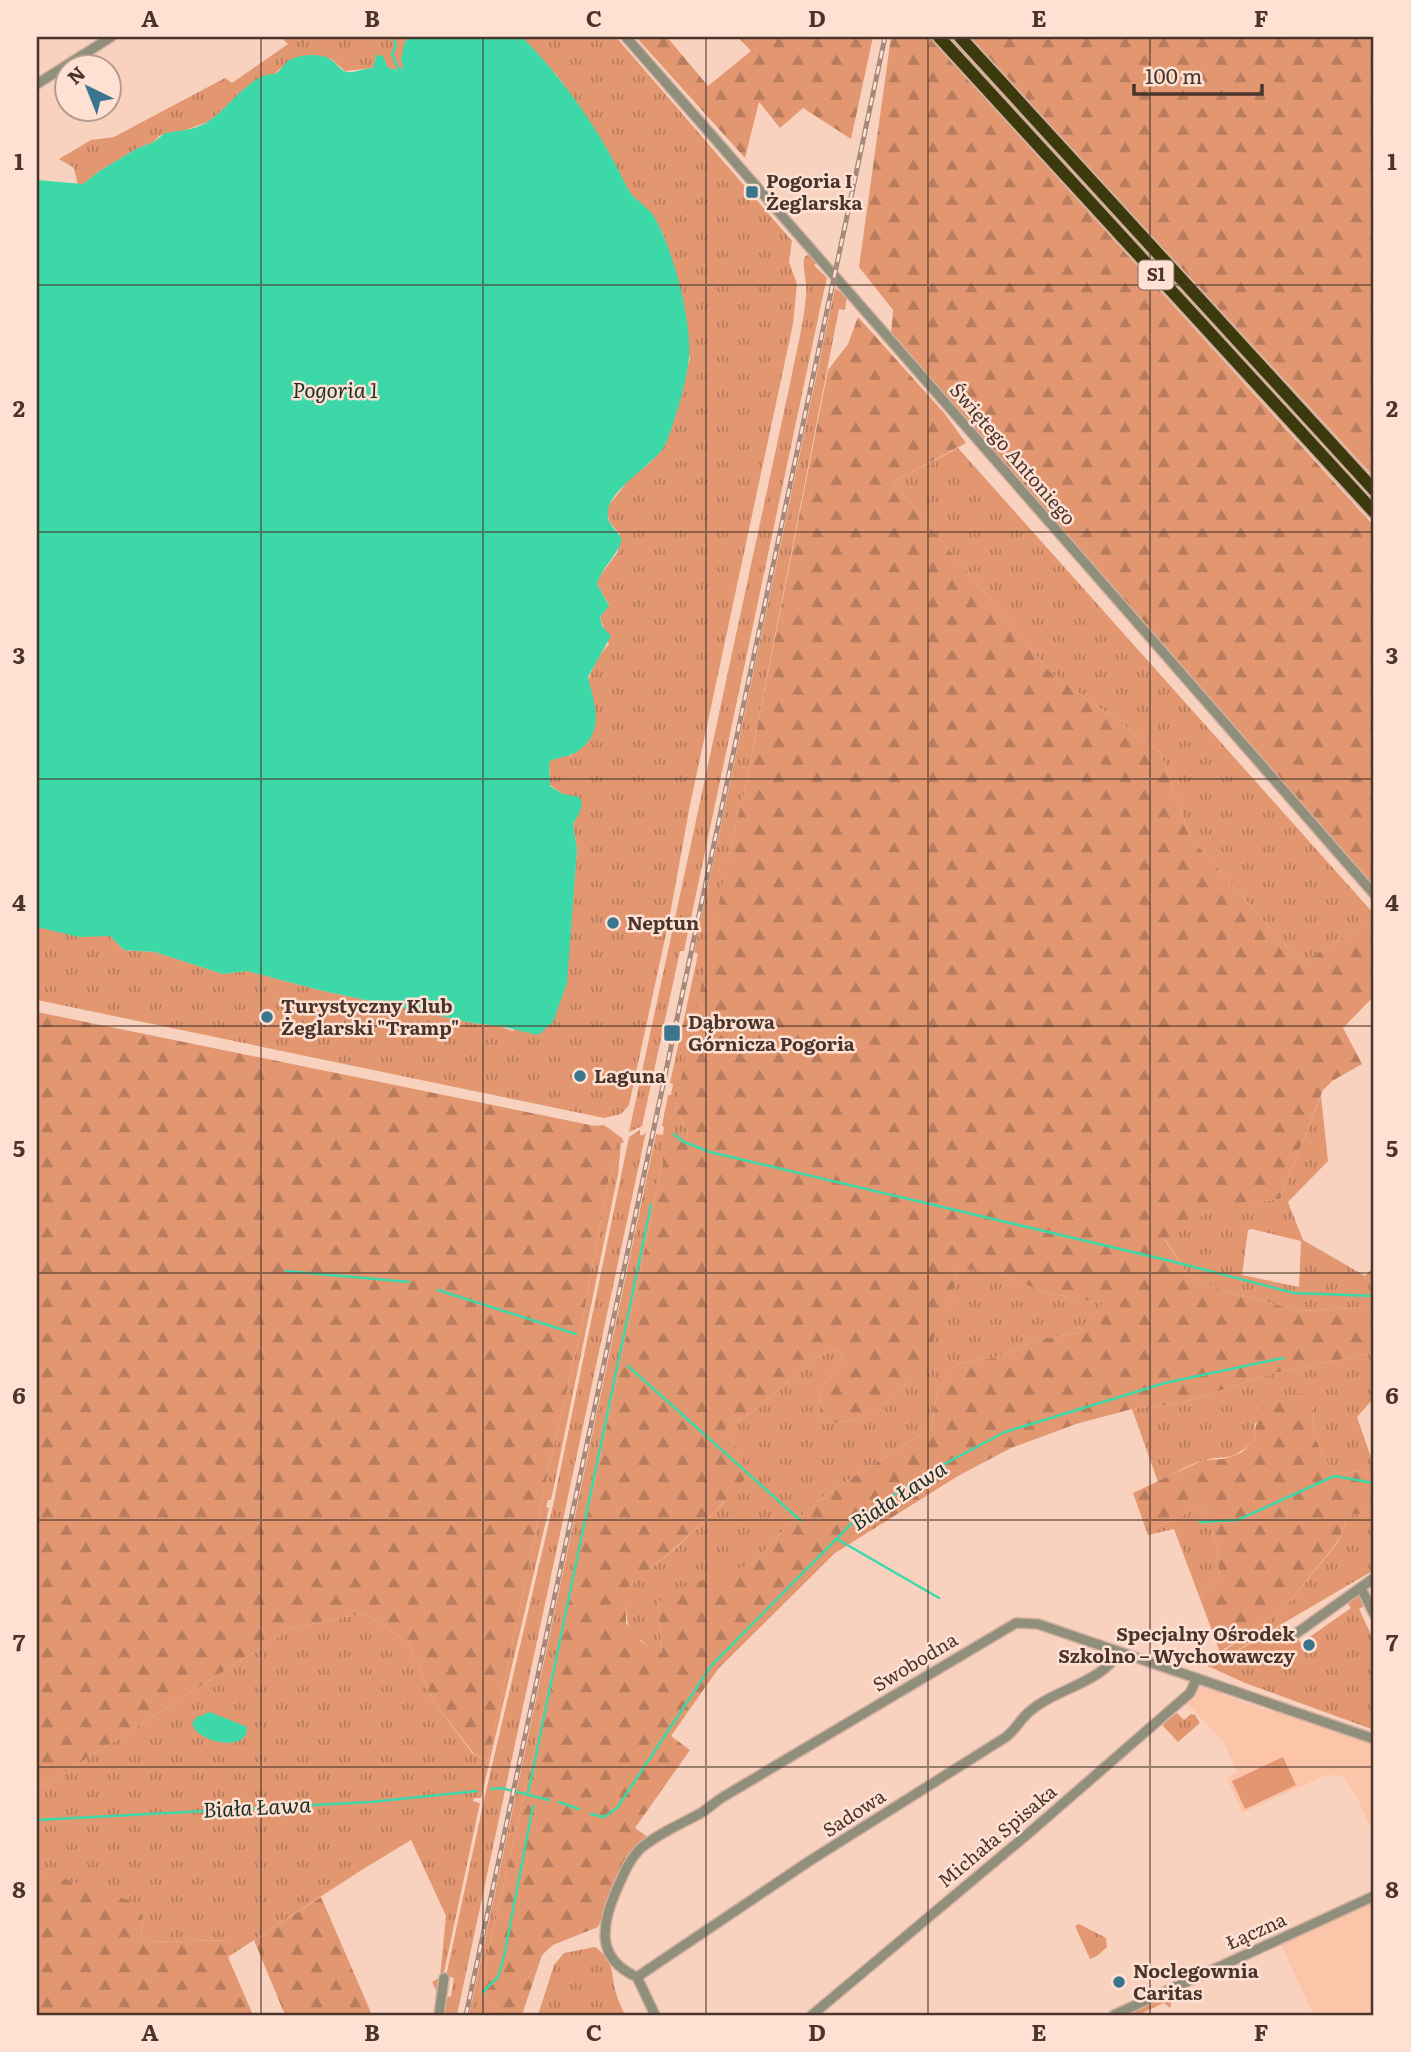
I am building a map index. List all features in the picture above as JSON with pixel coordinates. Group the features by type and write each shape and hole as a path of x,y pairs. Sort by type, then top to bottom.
{"highway":[{"name":"S1","path":"939,37 1374,512"},
{"name":"S1","path":"960,37 1374,489"}],"street":[{"path":"37,84 111,37"},
{"name":"Świętego Antoniego","path":"626,37 1374,894"},
{"path":"1294,1635 1374,1578"},
{"path":"1361,1588 1374,1614"},
{"name":"Swobodna","path":"637,1977 622,1969 610,1954 605,1942 605,1924 627,1866 648,1843 1010,1625 1024,1622 1038,1624 1374,1739"},
{"name":"Sadowa","path":"637,1977 811,1860 1006,1737 1028,1713 1111,1664 1119,1652"},
{"name":"Michała Spisaka","path":"812,2015 1190,1693 1197,1678"},
{"name":"Łączna","path":"1114,2015 1374,1896"},
{"path":"637,1977 655,2015"},
{"path":"439,2015 444,1978"}],"shaded area":[{"path":"1204,1684 1219,1689 1222,1695 1272,1712 1277,1710 1374,1743 1374,1838 1359,1801 1343,1776 1326,1775 1242,1813 1227,1777 1237,1772 1224,1743 1186,1702"},
{"path":"1374,1891 1374,2015 1314,2015 1277,1937"}],"green space":[{"path":"281,37 414,37 405,41 403,67 399,70 388,68 383,57 376,56 373,68 345,71 331,59 317,55 293,58 274,74 245,88 208,122 159,136 154,142 138,148 83,184 78,185 74,168 59,159 91,140 114,137 225,78 232,83 288,44"},
{"path":"522,37 616,37 792,241 789,262 797,284 793,324 629,1105 621,1114 604,1118 37,1000 37,927 110,936 124,950 155,952 223,974 247,971 319,990 513,1031 572,911 577,849 573,824 575,821 563,794 550,785 549,762 572,755 588,682 593,668 609,644 600,617 609,605 597,584 599,577 618,552 620,534 610,523 607,513 609,505 630,478 650,463 665,445 690,359 664,236 652,214 629,192 602,142 560,79"},
{"path":"636,37 667,37 708,86 751,51 738,37 873,37 851,139 803,108 780,128 759,102 745,158"},
{"path":"891,37 929,37 1374,526 1374,887 891,335 893,310 859,267"},
{"path":"969,37 1374,37 1374,477"},
{"path":"809,255 817,263 814,265 827,278 684,951 680,951 642,1126 629,1132 800,337 806,290 804,260 805,256"},
{"path":"835,288 847,297 845,310 839,309 744,794 675,1111 688,1131 687,1139 674,1143 664,1142 663,1162 595,1481 479,1993 504,2012 504,2015 469,2015 656,1134 663,1135 662,1126 668,1095 671,1095 673,1084 670,1083 698,954 694,952"},
{"path":"858,317 945,414 966,443 893,482 1050,672 1160,752 1191,838 1301,963 1374,919 1374,996 1343,1028 1362,1064 1332,1081 1323,1090 1280,1199 1217,1207 1165,1240 1189,1276 1215,1288 1300,1311 1368,1307 1374,1304 1374,1353 1274,1373 1181,1403 1132,1409 1076,1424 1011,1448 958,1476 835,1553 718,1669 671,1736 690,1750 635,1828 648,1837 631,1851 598,1927 553,1945 542,1955 522,2015 504,2015 504,2012 479,1993 595,1481 663,1162 663,1144 664,1141 674,1143 687,1139 688,1131 675,1111 680,1084 744,794 828,370 848,344","holes":["957,1268 1001,1274 1042,1292 1102,1303 1079,1333 1040,1339 998,1357 955,1364 938,1389 931,1428 828,1493 784,1530 754,1563 686,1586 658,1602 662,1653 641,1642 626,1623 626,1589 702,1524 744,1480 743,1458 725,1429 753,1411 819,1356 838,1349 843,1359 819,1392 820,1420 830,1424 856,1419 879,1408 904,1386 928,1349 951,1306"]},
{"path":"958,448 1374,914 1374,919 1301,963 1191,838 1160,752 1050,672 893,482"},
{"path":"37,1012 600,1127 615,1139 613,1165 579,1339 550,1462 488,1761 474,1754 434,1702 408,1642 364,1613 292,1628 37,1790"},
{"path":"1321,1096 1328,1161 1288,1202 1303,1240 1365,1276 1374,1266 1374,1304 1368,1307 1300,1311 1215,1288 1189,1276 1165,1239 1217,1206 1280,1199","holes":["1248,1230 1301,1241 1299,1287 1242,1275"]},
{"path":"604,1125 622,1138 624,1143 621,1143 618,1174 551,1500 548,1500 546,1507 549,1508 481,1798 474,1798 473,1801 480,1803 439,1996 432,1982 440,1977 446,1916 411,1840 228,1957 231,1940 141,1942 143,1916 81,1886 37,1870 37,1790 292,1628 364,1613 408,1642 434,1702 473,1754 488,1761 550,1462 579,1339 613,1165 600,1127 593,1126"},
{"path":"640,1130 640,1135 646,1132 457,2015 442,2015 446,1998 451,1996 454,1978 446,1976 554,1501 629,1137"},
{"path":"957,1267 1001,1274 1042,1292 1103,1303 1079,1333 1040,1339 998,1357 955,1364 938,1389 931,1428 828,1493 784,1530 754,1563 658,1602 662,1654 634,1635 626,1613 626,1589 724,1503 743,1458 725,1429 753,1411 819,1356 838,1349 843,1359 819,1392 820,1420 830,1424 856,1419 878,1408 904,1386 951,1306"},
{"path":"1374,1353 1374,1398 1357,1417 1374,1466 1374,1476 1359,1471 1341,1474 1330,1468 1314,1436 1313,1399 1255,1423 1254,1440 1236,1454 1198,1462 1158,1482 1132,1409 1181,1403 1274,1373"},
{"path":"1302,1394 1313,1399 1314,1436 1330,1468 1341,1474 1359,1471 1374,1476 1374,1510 1348,1516 1338,1541 1292,1599 1269,1620 1220,1652 1199,1596 1219,1576 1217,1545 1204,1505 1147,1532 1133,1493 1203,1460 1223,1459 1241,1453 1254,1440 1258,1419 1267,1406 1281,1398"},
{"path":"1204,1505 1217,1545 1219,1576 1199,1596 1174,1529 1148,1535 1147,1532"},
{"path":"1374,1510 1374,1570 1207,1668 1212,1659 1269,1620 1292,1599 1338,1542 1348,1516"},
{"name":"Specjalny Ośrodek Szkolno – Wychowawczy","path":"1358,1595 1366,1605 1359,1609 1374,1641 1374,1730 1245,1683 1210,1667 1285,1623 1301,1643 1351,1608 1347,1602"},
{"path":"1177,1713 1184,1720 1191,1714 1195,1715 1200,1723 1178,1742 1163,1726"},
{"path":"1283,1757 1296,1785 1245,1809 1232,1781"},
{"path":"37,1870 134,1902 143,1916 141,1942 232,1940 228,1957 253,2015 37,2015"},
{"path":"321,1897 372,2015 285,2015 254,1940"},
{"path":"1079,1924 1106,1938 1107,1947 1097,1956 1090,1959 1075,1926"},
{"path":"595,1947 609,1963 625,2015 538,2015 554,1965 564,1953"},
{"path":"1163,1997 1172,2001 1170,2008 1164,2003 1138,2015 1124,2015"}],"water":[{"name":"Pogoria 1","path":"414,37 522,37 553,71 581,108 607,148 630,193 653,215 674,265 687,324 688,366 680,402 665,445 618,492 608,512 610,523 622,540 597,584 609,606 600,617 602,626 611,636 588,677 595,709 595,728 585,745 575,753 549,762 550,786 563,794 579,797 582,802 573,824 577,849 567,983 553,1022 538,1035 319,990 247,971 223,974 155,952 124,950 110,936 79,937 37,927 37,180 83,184 98,172 138,148 154,142 165,133 191,129 206,123 255,80 277,73 294,58 307,55 326,57 344,71 350,72 373,68 376,55 383,56 388,68 399,70 403,67 401,59 405,41"},
{"path":"210,1712 247,1727 245,1735 232,1742 203,1736 192,1723 197,1717"}],"waterway":[{"path":"393,37 396,46 392,54 399,70"},
{"path":"674,1134 682,1141 710,1152 1175,1262 1294,1293 1374,1296"},
{"path":"528,1793 651,1205"},
{"path":"286,1271 409,1282"},
{"path":"438,1290 576,1334"},
{"name":"Biała Ława","path":"591,1814 604,1817 617,1808 711,1666 851,1524 898,1492 1005,1432 1165,1383 1283,1358"},
{"path":"628,1366 801,1521"},
{"path":"1200,1522 1238,1520 1334,1476 1374,1483"},
{"path":"837,1539 939,1598"},
{"name":"Biała Ława","path":"491,1789 501,1788 549,1800"},
{"name":"Biała Ława","path":"37,1820 371,1802 477,1791"},
{"name":"Biała Ława","path":"559,1802 579,1809"},
{"path":"483,1992 498,1977 504,1957 533,1806"}],"railway":[{"path":"466,2015 885,37"}],"place":[{"name":"Pogoria I Żeglarska","path":"752,192"},
{"name":"Neptun","path":"613,923"},
{"name":"Turystyczny Klub Żeglarski \"Tramp\"","path":"267,1017"},
{"name":"Dąbrowa Górnicza Pogoria","path":"672,1033"},
{"name":"Laguna","path":"580,1076"},
{"name":"Specjalny Ośrodek Szkolno – Wychowawczy","path":"1309,1645"},
{"name":"Noclegownia Caritas","path":"1119,1982"}]}
